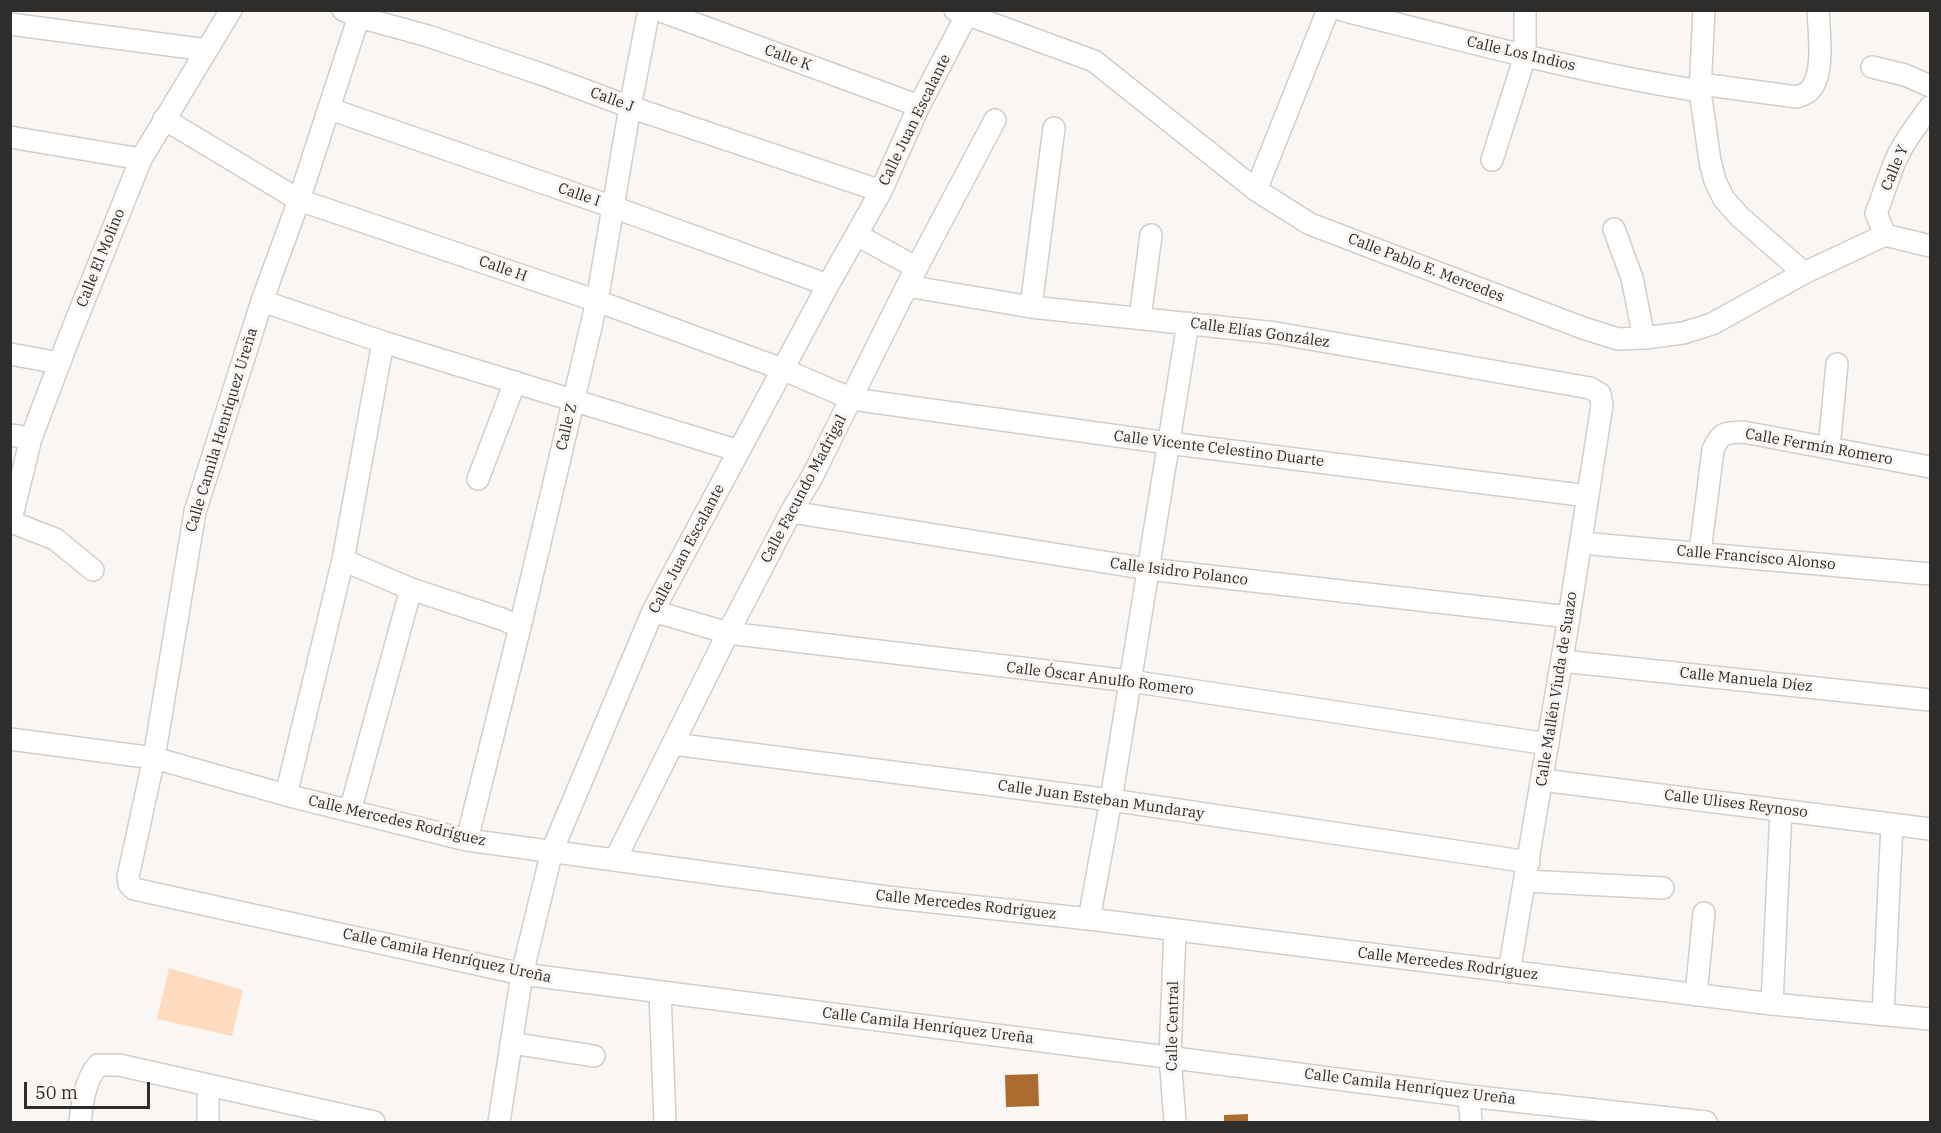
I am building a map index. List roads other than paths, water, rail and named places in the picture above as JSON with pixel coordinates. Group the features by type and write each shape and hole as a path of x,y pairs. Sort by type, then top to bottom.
{"street":[{"name":"Calle El Molino","path":"11,523 21,436 59,363 141,159 231,10"},
{"name":"Calle Z","path":"467,840 597,302 649,10"},
{"name":"Calle K","path":"658,10 919,106"},
{"path":"1256,190 1328,10"},
{"name":"Calle Los Indios","path":"1342,10 1525,56 1662,85 1797,97 1809,92 1815,82 1819,63 1818,10"},
{"path":"1492,159 1525,56 1525,10"},
{"path":"1704,10 1701,87 1710,161 1715,181 1724,198 1739,216 1804,273"},
{"name":"Calle Juan Escalante","path":"499,1122 522,974 552,851 653,611 782,369 881,191 963,12"},
{"name":"Calle Pablo E. Mercedes","path":"963,12 1094,61 1256,190 1310,224 1583,328 1618,339 1683,333 1712,324 1804,273 1885,234"},
{"name":"Calle J","path":"354,13 439,39 630,107 881,191"},
{"name":"Calle Camila Henríquez Ureña","path":"354,13 330,109 262,302 195,512 154,758 128,877 129,884 134,890 522,974 1468,1095 1706,1122"},
{"path":"18,20 207,50"},
{"path":"1872,67 1905,75 1930,86"},
{"name":"Calle Y","path":"1885,234 1876,213 1899,154 1912,131 1930,107"},
{"name":"Calle I","path":"330,109 613,207 828,285"},
{"name":"Calle H","path":"164,119 299,200 597,302 782,369 852,399"},
{"name":"Calle Facundo Madrigal","path":"615,860 728,633 791,512 812,477 912,277 995,120"},
{"path":"1031,307 1054,128"},
{"path":"10,136 141,159"},
{"path":"1614,229 1632,278 1644,338"},
{"path":"1885,234 1930,246"},
{"name":"Calle Elías González","path":"857,235 912,277 1031,307 1276,333 1590,388 1600,394 1602,405"},
{"path":"1140,318 1151,235"},
{"path":"262,302 383,342 739,451"},
{"path":"1089,919 1111,800 1188,324"},
{"path":"286,795 343,560 383,342"},
{"path":"10,354 59,363"},
{"path":"1829,448 1837,364"},
{"path":"478,479 515,382"},
{"name":"Calle Vicente Celestino Duarte","path":"852,399 1168,443 1588,496"},
{"name":"Calle Mallén Viuda de Suazo","path":"1509,972 1562,661 1602,405"},
{"name":"Calle Fermín Romero","path":"1700,552 1713,450 1718,437 1726,433 1743,432 1930,467"},
{"name":"Calle Isidro Polanco","path":"791,512 1148,569 1569,617"},
{"path":"11,523 55,539 93,570"},
{"name":"Calle Francisco Alonso","path":"1581,543 1930,573"},
{"path":"343,560 411,588 520,627"},
{"path":"350,811 411,588"},
{"name":"Calle Óscar Anulfo Romero","path":"653,611 728,633 1130,681 1548,744"},
{"name":"Calle Manuela Díez","path":"1562,661 1930,699"},
{"name":"Calle Mercedes Rodríguez","path":"10,739 154,758 286,795 467,840 887,897 1089,919 1772,1004 1930,1019"},
{"name":"Calle Juan Esteban Mundaray","path":"673,744 1111,800 1527,871 1663,888"},
{"name":"Calle Ulises Reynoso","path":"1542,780 1930,829"},
{"path":"1772,1004 1781,810"},
{"path":"1883,1014 1892,824"},
{"path":"1696,995 1704,913"},
{"name":"Calle Central","path":"1175,930 1170,1056 1175,1122"},
{"path":"660,992 665,1122"},
{"path":"511,1043 594,1056"},
{"path":"80,1122 83,1098 93,1071 98,1065 119,1065 374,1122"},
{"path":"208,1086 208,1122"},
{"path":"1468,1095 1471,1122"}]}
